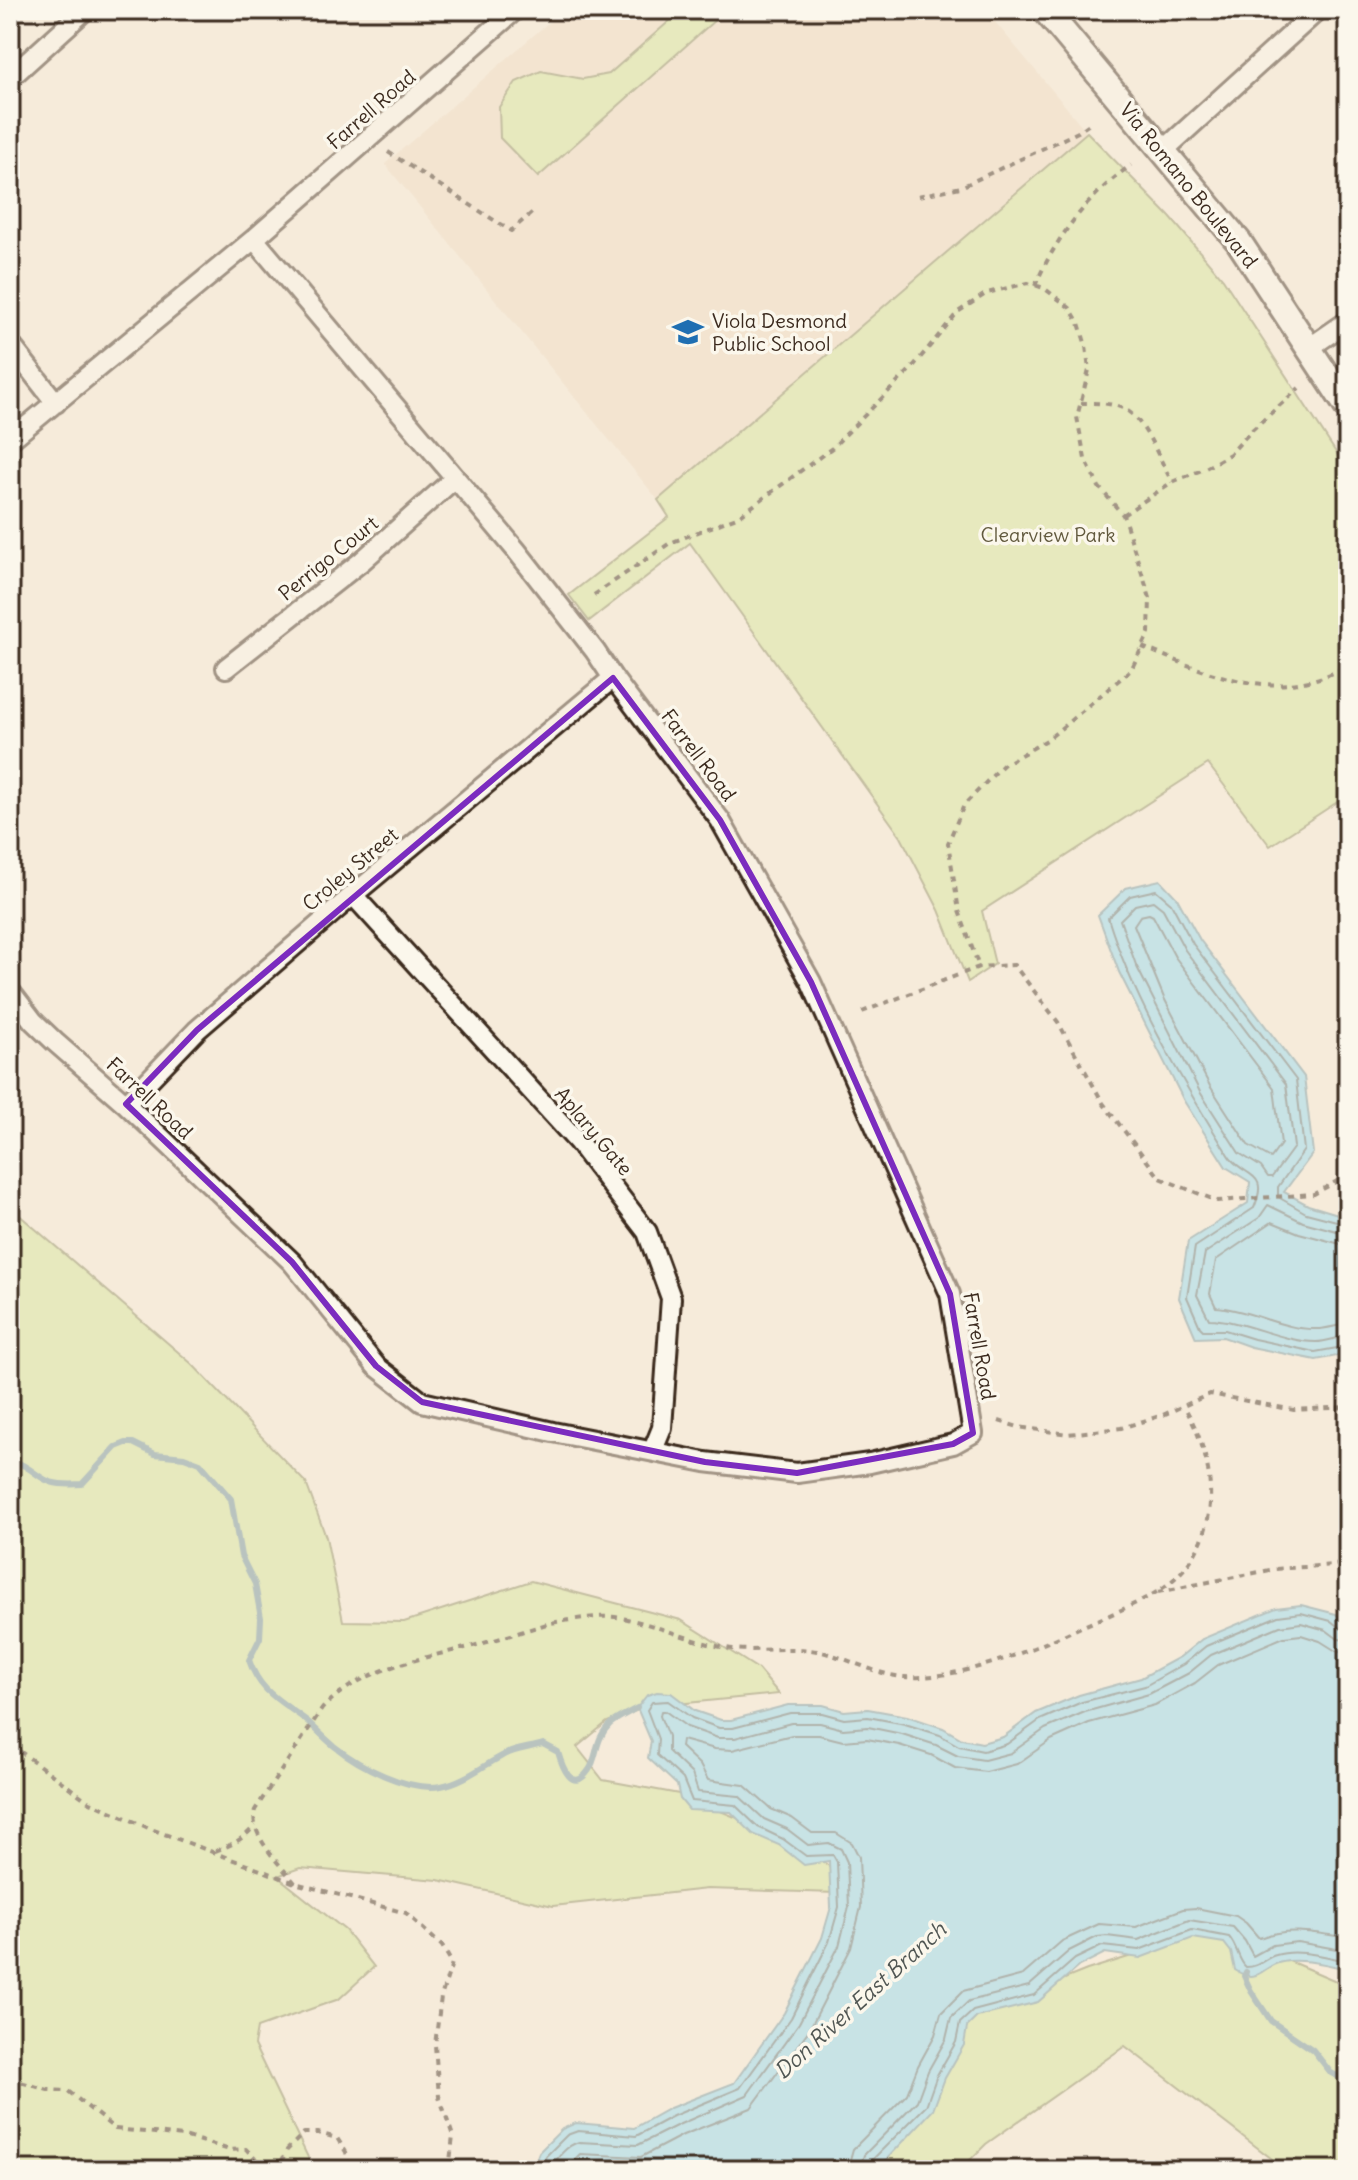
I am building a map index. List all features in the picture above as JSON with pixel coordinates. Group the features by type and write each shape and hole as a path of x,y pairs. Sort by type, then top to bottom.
{"street":[{"path":"10,78 85,10"},
{"name":"Farrell Road","path":"10,440 254,239 515,10"},
{"name":"Via Romano Boulevard","path":"1045,10 1239,242 1348,408"},
{"path":"1164,150 1318,10"},
{"name":"Farrell Road","path":"10,991 33,1021 126,1104 292,1262 376,1366 422,1402 705,1462 797,1473 870,1463 953,1444 973,1433 950,1294 811,982 720,820 516,550 254,239"},
{"path":"1309,348 1348,321"},
{"path":"10,344 56,403"},
{"name":"Perrigo Court","path":"226,668 362,561 455,478"},
{"name":"Croley Street","path":"126,1104 197,1030 613,678"},
{"name":"Aplary Gate","path":"353,895 578,1142 647,1232 671,1298 662,1428 653,1450"}],"path":[{"path":"918,196 961,187 1078,132 1092,122"},
{"path":"388,152 511,231 535,210"},
{"path":"1035,286 1046,259 1077,215 1108,181 1131,165"},
{"path":"594,595 670,543 739,516 832,448 911,369 958,312 987,293 1028,283 1044,288 1070,308 1079,323 1089,370 1077,417 1085,459 1099,487 1123,515 1150,598 1149,633 1131,670 1047,740 1003,765 964,805 948,843 959,911 979,967"},
{"path":"1123,515 1172,482 1230,454 1299,388"},
{"path":"1081,403 1110,404 1129,412 1138,422 1172,482"},
{"path":"1142,647 1249,684 1290,684 1337,672 1348,665"},
{"path":"862,1012 979,967 1014,965 1058,1022 1103,1103 1160,1178 1217,1201 1314,1194 1348,1175"},
{"path":"999,1421 1068,1434 1121,1428 1210,1394 1294,1410 1348,1407"},
{"path":"1155,1593 1191,1560 1204,1535 1211,1511 1208,1471 1195,1425 1184,1406"},
{"path":"295,1883 262,1840 253,1819 255,1810 319,1713 336,1694 358,1681 396,1666 550,1623 620,1617 731,1649 818,1651 904,1677 936,1674 1021,1655 1155,1593 1275,1569 1348,1564"},
{"path":"10,1744 88,1801 151,1829 295,1883 406,1913 442,1946 452,1963 441,1997 435,2045 439,2096 453,2136 449,2170"},
{"path":"214,1851 233,1845 255,1825"},
{"path":"10,2079 48,2090 68,2091 115,2129 184,2136 230,2150 246,2149 258,2162 278,2169 287,2150 304,2133 328,2135 337,2138 346,2152 350,2170"}],"highlighted area":[{"path":"613,678 720,820 811,982 950,1294 973,1433 953,1444 797,1473 705,1462 422,1402 376,1366 292,1262 126,1104 197,1030"}],"shaded area":[{"name":"Viola Desmond Public School","path":"563,10 985,10 1087,132 658,500 385,164"}],"green space":[{"path":"682,10 706,10 715,20 538,177 500,138 499,107 516,82 541,71 583,79 609,74"},
{"name":"Clearview Park","path":"1087,132 1170,217 1223,279 1348,471 1348,795 1270,846 1208,764 982,911 995,964 968,982 939,910 901,837 690,543 589,621 569,595 669,517 658,500"},
{"path":"10,1207 192,1364 306,1483 326,1537 343,1621 404,1622 531,1581 681,1620 758,1669 779,1694 646,1707 607,1722 577,1747 603,1780 679,1794 791,1840 832,1868 837,1893 707,1889 553,1906 438,1880 300,1868 277,1876 345,1930 374,1967 339,1999 257,2028 254,2045 314,2170 10,2170"},
{"path":"1227,1926 1275,1955 1348,1986 1348,2170 1283,2170 1125,2046 986,2144 960,2170 824,2170 931,2042 980,2013 1087,1970"}],"water":[{"path":"1160,880 1177,898 1200,940 1304,1077 1313,1153 1284,1192 1308,1205 1348,1217 1348,1354 1316,1360 1251,1347 1223,1337 1196,1338 1179,1298 1188,1241 1248,1203 1250,1182 1226,1167 1184,1101 1119,972 1098,915 1126,888"},
{"path":"1301,1605 1336,1614 1348,1625 1348,1969 1315,1962 1290,1961 1275,1964 1250,1976 1235,1970 1231,1952 1224,1943 1193,1938 1140,1958 1105,1953 1079,1966 1038,2002 977,2017 967,2027 964,2045 945,2078 933,2110 873,2170 532,2170 539,2152 562,2129 576,2123 634,2128 670,2108 734,2083 784,2013 822,1938 831,1907 829,1861 804,1865 779,1845 753,1834 731,1812 689,1810 680,1799 677,1785 648,1758 651,1741 637,1708 647,1695 671,1693 695,1711 721,1720 788,1705 823,1705 844,1711 868,1709 907,1716 943,1728 962,1739 982,1743 1003,1737 1036,1713 1079,1695 1141,1678 1180,1657 1202,1639 1276,1608"}],"waterway":[{"path":"10,1459 48,1481 67,1484 82,1484 116,1447 126,1443 133,1443 155,1454 184,1457 200,1463 231,1499 241,1556 255,1584 261,1618 260,1638 249,1660 259,1681 334,1746 384,1776 414,1785 441,1786 465,1777 506,1754 543,1744 558,1752 569,1776 578,1780 592,1765 605,1730 637,1708"},
{"name":"Don River East Branch","path":"1246,1972 1244,1976 1251,1991 1271,2021 1313,2050 1331,2073 1348,2081"}],"place":[{"name":"Viola Desmond Public School","path":"688,332"}]}
